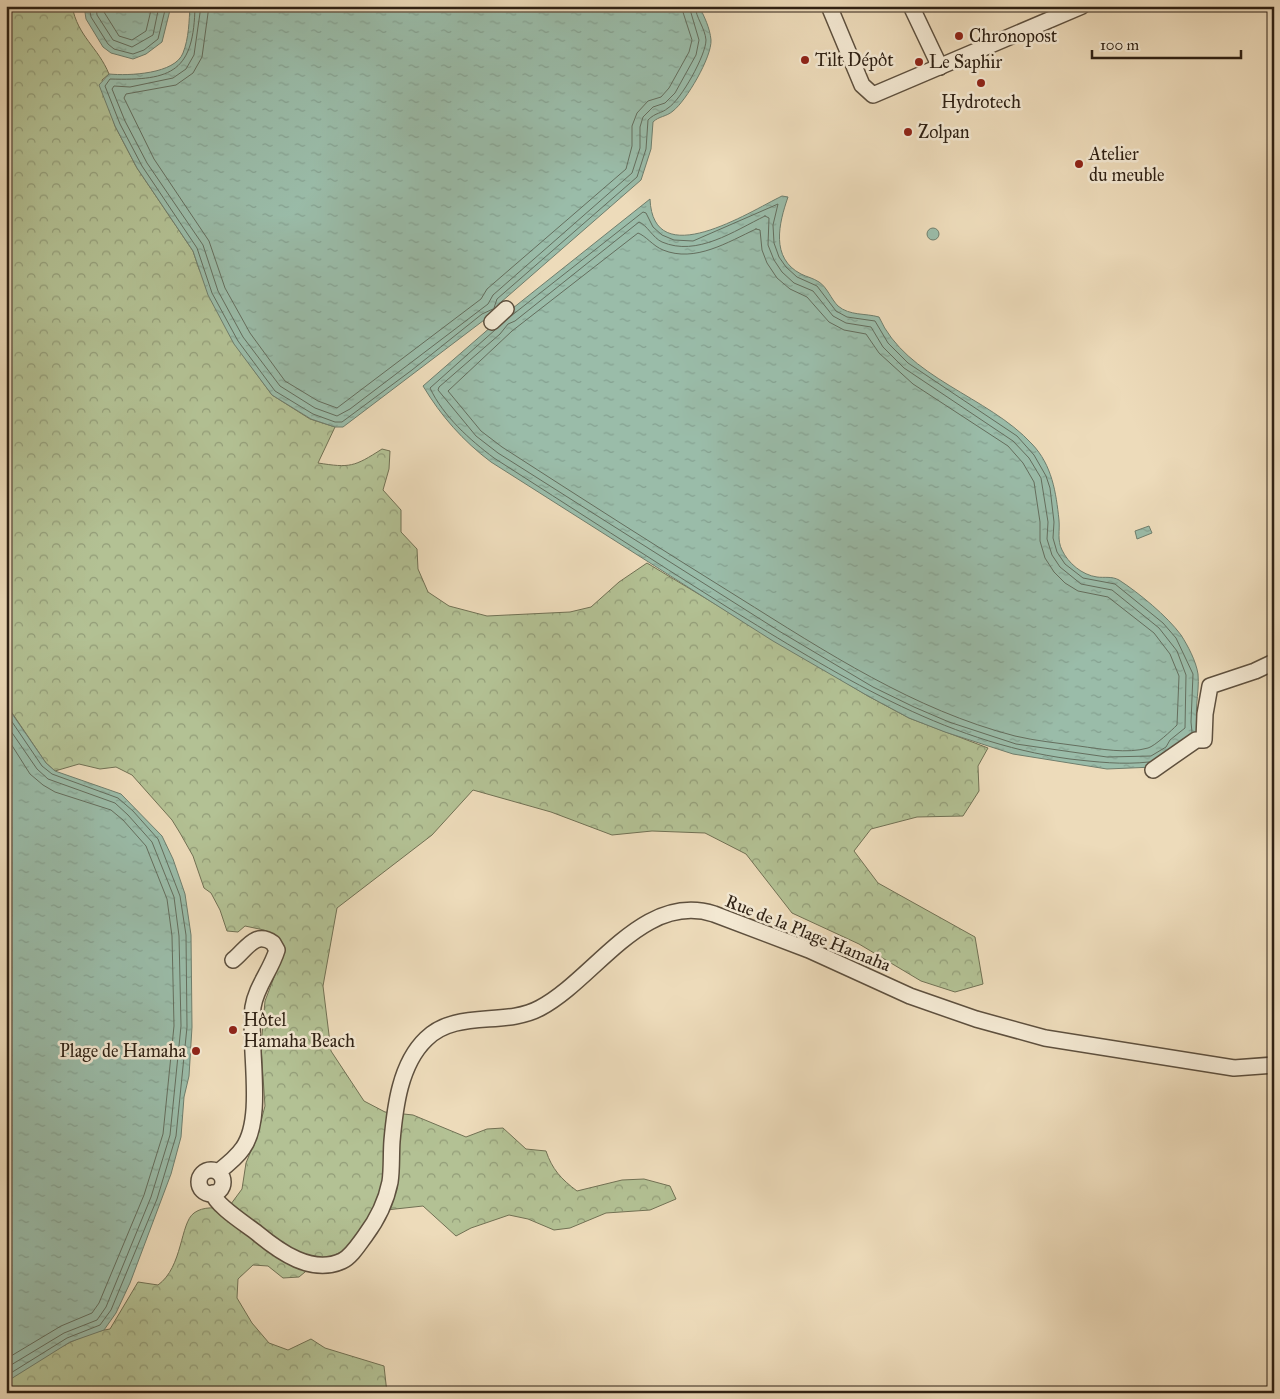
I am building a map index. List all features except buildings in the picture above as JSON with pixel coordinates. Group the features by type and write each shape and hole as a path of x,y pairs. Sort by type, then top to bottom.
{"street":[{"path":"828,6 862,85 873,95 1082,6"},
{"path":"911,6 940,67"},
{"path":"492,322 506,309"},
{"path":"1153,770 1196,740 1204,740 1205,714 1210,686 1255,671 1274,662"},
{"name":"Rue de la Plage Hamaha","path":"233,960 255,939 261,937 273,943 276,950 254,1004 251,1051 255,1097 251,1124 244,1147 218,1172 205,1171 199,1178 200,1188 214,1194 214,1197 225,1209 289,1256 320,1266 343,1261 358,1246 378,1219 390,1182 392,1140 400,1090 408,1064 426,1039 444,1026 462,1022 524,1015 540,1008 560,996 617,945 664,914 702,910 809,950 910,996 976,1019 1045,1038 1234,1068 1274,1064"}],"green space":[{"path":"6,6 72,6 83,34 109,74 102,80 115,126 137,168 193,251 199,269 250,365 272,395 310,419 335,427 318,463 352,465 382,449 390,451 389,469 383,490 401,510 401,532 417,549 418,569 428,592 449,606 487,616 570,612 591,607 619,582 647,563 868,696 909,718 988,748 978,766 979,791 963,816 917,817 871,829 854,851 878,883 975,937 983,984 955,992 921,981 859,944 792,913 746,854 705,833 652,831 612,835 551,812 473,790 432,835 337,908 323,986 331,1051 364,1101 385,1112 413,1115 466,1137 487,1129 503,1128 526,1149 546,1151 558,1173 577,1191 622,1180 644,1179 670,1186 676,1199 650,1210 606,1213 570,1228 554,1230 528,1219 509,1215 471,1228 456,1236 423,1206 377,1211 347,1249 331,1257 322,1258 299,1277 283,1278 268,1266 253,1265 238,1279 237,1298 252,1323 269,1343 288,1350 311,1339 325,1348 384,1366 387,1393 6,1393 6,1382 42,1358 83,1337 110,1329 138,1282 158,1285 166,1277 177,1257 189,1218 194,1213 206,1208 228,1208 242,1189 246,1163 257,1136 265,1106 261,1047 265,1001 284,951 280,939 264,930 245,926 238,932 227,931 220,910 211,893 204,888 193,856 180,833 172,820 132,775 116,767 100,769 79,764 55,771 46,763 6,704"}],"water":[{"path":"84,6 171,6 162,42 146,54 133,59 111,53 103,47 86,19"},
{"path":"190,6 699,6 711,40 707,57 685,98 670,113 653,122 651,149 641,180 500,303 499,309 508,312 650,199 655,221 667,232 684,235 705,232 727,224 782,196 788,197 782,218 780,239 781,249 791,267 822,284 838,306 843,309 853,313 879,317 892,338 908,356 1014,427 1039,452 1049,470 1058,510 1060,543 1068,559 1076,568 1086,574 1119,580 1152,605 1181,635 1191,654 1198,674 1196,711 1200,733 1154,767 1107,769 1013,754 909,718 773,641 491,462 453,427 437,408 423,386 492,326 492,314 343,427 335,427 311,419 272,395 234,344 208,295 193,251 137,168 115,126 99,85 109,74 128,75 150,72 171,65 178,60 183,53 186,41"},
{"path":"933,228 939,234 933,240 927,234"},
{"path":"1149,526 1152,533 1137,539 1135,531"},
{"path":"6,705 46,763 55,771 121,794 162,836 173,859 185,894 191,935 192,1027 189,1076 184,1097 181,1137 171,1174 130,1283 116,1313 104,1330 70,1342 6,1382"}],"place":[{"name":"Chronopost","path":"959,36"},
{"name":"Tilt Dépôt","path":"805,60"},
{"name":"Le Saphir","path":"919,62"},
{"name":"Hydrotech","path":"981,83"},
{"name":"Zolpan","path":"908,132"},
{"name":"Atelier du meuble","path":"1079,164"},
{"name":"Hôtel Hamaha Beach","path":"233,1030"},
{"name":"Plage de Hamaha","path":"196,1051"}]}
